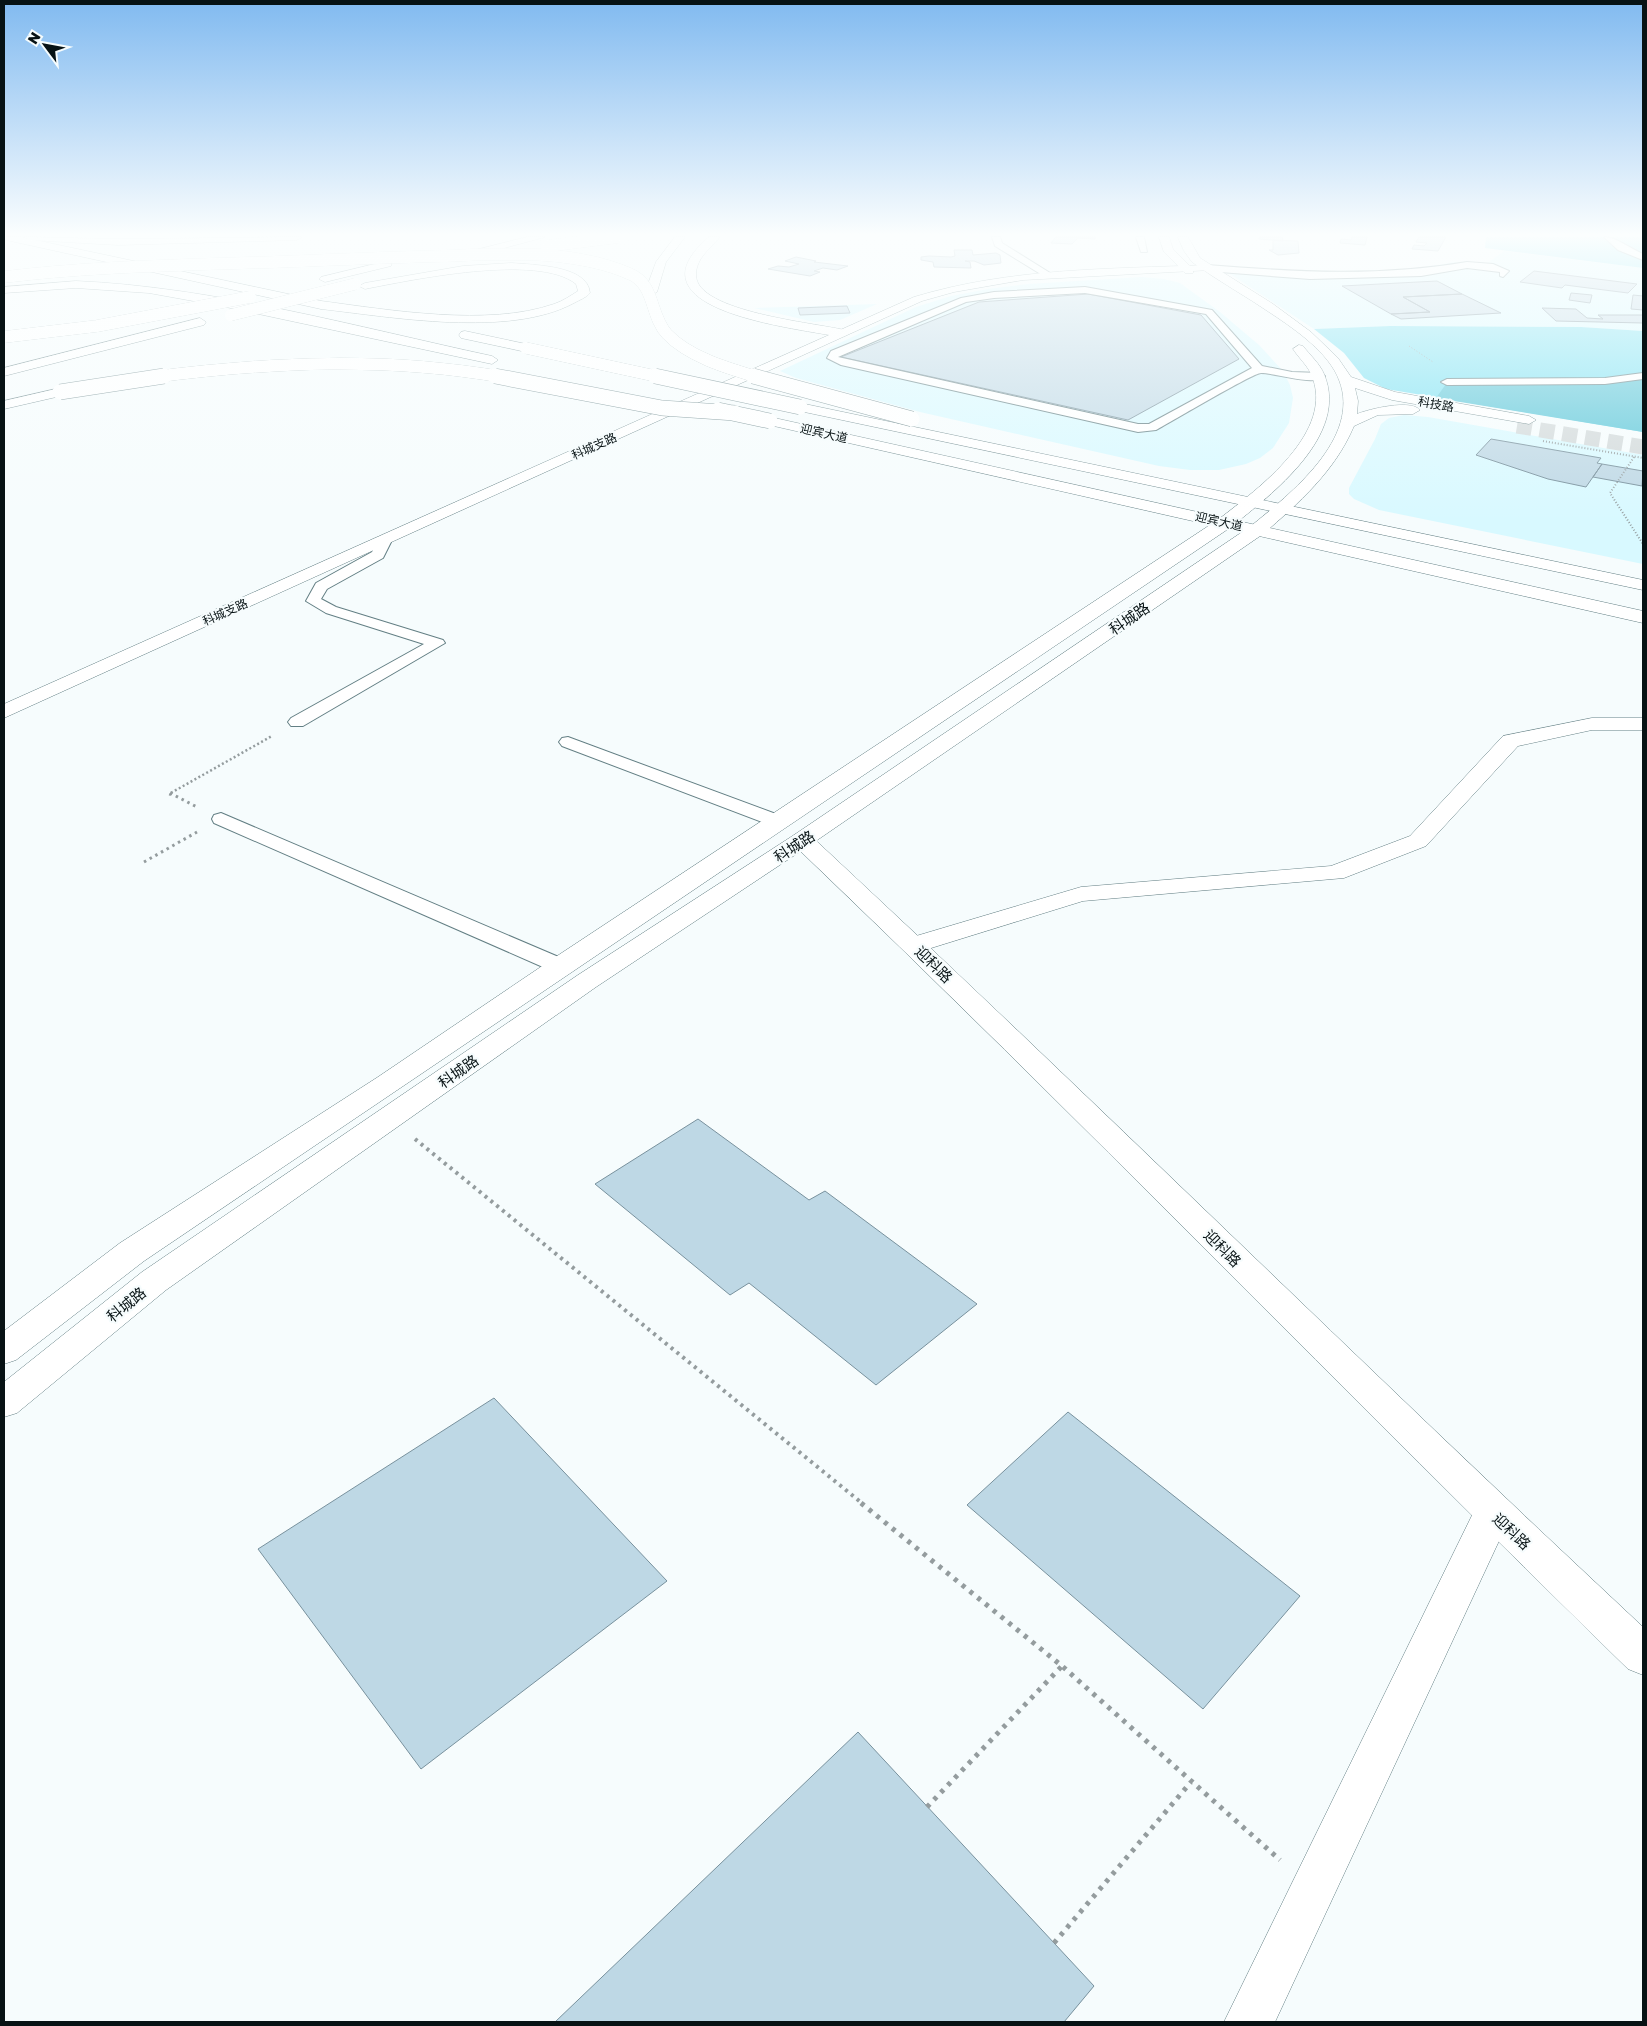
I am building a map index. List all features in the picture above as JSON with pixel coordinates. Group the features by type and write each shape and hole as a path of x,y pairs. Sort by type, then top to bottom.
{"main road":[{"path":"4,337 61,332"},
{"path":"4,359 111,332"},
{"path":"4,372 163,332"},
{"path":"361,332 497,361"},
{"name":"迎宾大道","path":"446,332 1641,585"},
{"path":"666,332 671,338 696,354 772,381 912,419 1024,454"},
{"name":"科城支路","path":"4,712 840,332"},
{"name":"科城路","path":"4,1402 154,1281 587,980 802,840 1257,530 1283,509 1319,472 1343,435 1347,424 1351,399 1346,380 1326,354 1301,332"},
{"path":"4,381 138,338"},
{"name":"科城路","path":"4,1350 132,1252 396,1078 560,966 1225,523 1252,502 1299,455 1317,429 1325,399 1320,376 1304,354 1289,340"},
{"path":"4,405 60,392 205,369 263,365 368,363 466,371 654,407 735,413"},
{"name":"迎宾大道","path":"541,371 1643,617"},
{"name":"科技路","path":"1346,380 1392,396 1523,423 1404,409 1376,411 1347,424"},
{"path":"1402,562 1367,549 1361,544 1365,539 1384,537 1561,573 1641,585"},
{"path":"915,945 1081,894 1336,873 1418,841 1511,741 1592,724 1643,724"},
{"name":"迎科路","path":"802,840 915,945 1492,1513 1643,1655"},
{"path":"1249,2022 1492,1513"}],"lane":[{"path":"840,332 870,339"},
{"path":"888,332 836,353 832,358 841,362 1138,428 1152,427 1258,369 1292,375 1320,376"},
{"path":"1226,332 1258,369"},
{"path":"1447,382 1605,381 1643,376"},
{"path":"297,722 437,643 331,610 313,601 321,586 378,555 385,540"},
{"path":"568,742 777,821"},
{"path":"221,818 560,966"}],"path":[{"path":"1634,457 1610,493 1643,544"},
{"path":"221,818 169,794 297,722"},
{"path":"144,862 221,818"},
{"path":"390,1118 1062,1666 1312,1889"},
{"path":"928,1807 1062,1666"},
{"path":"1054,1943 1191,1782"}],"shaded area":[{"path":"864,332 1243,332 1259,345 1283,371 1290,385 1293,398 1289,423 1273,448 1260,458 1246,464 1219,470 1190,470 1159,466 920,412 796,378 780,371"},
{"path":"1317,332 1643,332 1643,432 1386,389 1364,378 1344,353"},
{"path":"1643,379 1643,432 1436,398 1446,384 1607,383"},
{"path":"1404,415 1428,417 1643,455 1643,564 1379,510 1354,499 1349,494 1349,488 1381,424 1389,418"}],"building":[{"path":"905,332 1215,332 1239,359 1128,420 841,357"},
{"path":"1491,439 1601,458 1597,463 1602,464 1586,487 1548,479 1476,455"},
{"path":"1602,464 1643,471 1642,486 1593,477"},
{"path":"698,1119 809,1200 825,1191 977,1304 876,1385 749,1283 730,1295 595,1184"},
{"path":"494,1398 667,1581 421,1769 258,1549"},
{"path":"1068,1412 1300,1596 1203,1709 967,1505"},
{"path":"858,1732 1094,1986 1064,2022 555,2022"}],"tunnel":[{"path":"1517,426 1643,447"}]}
